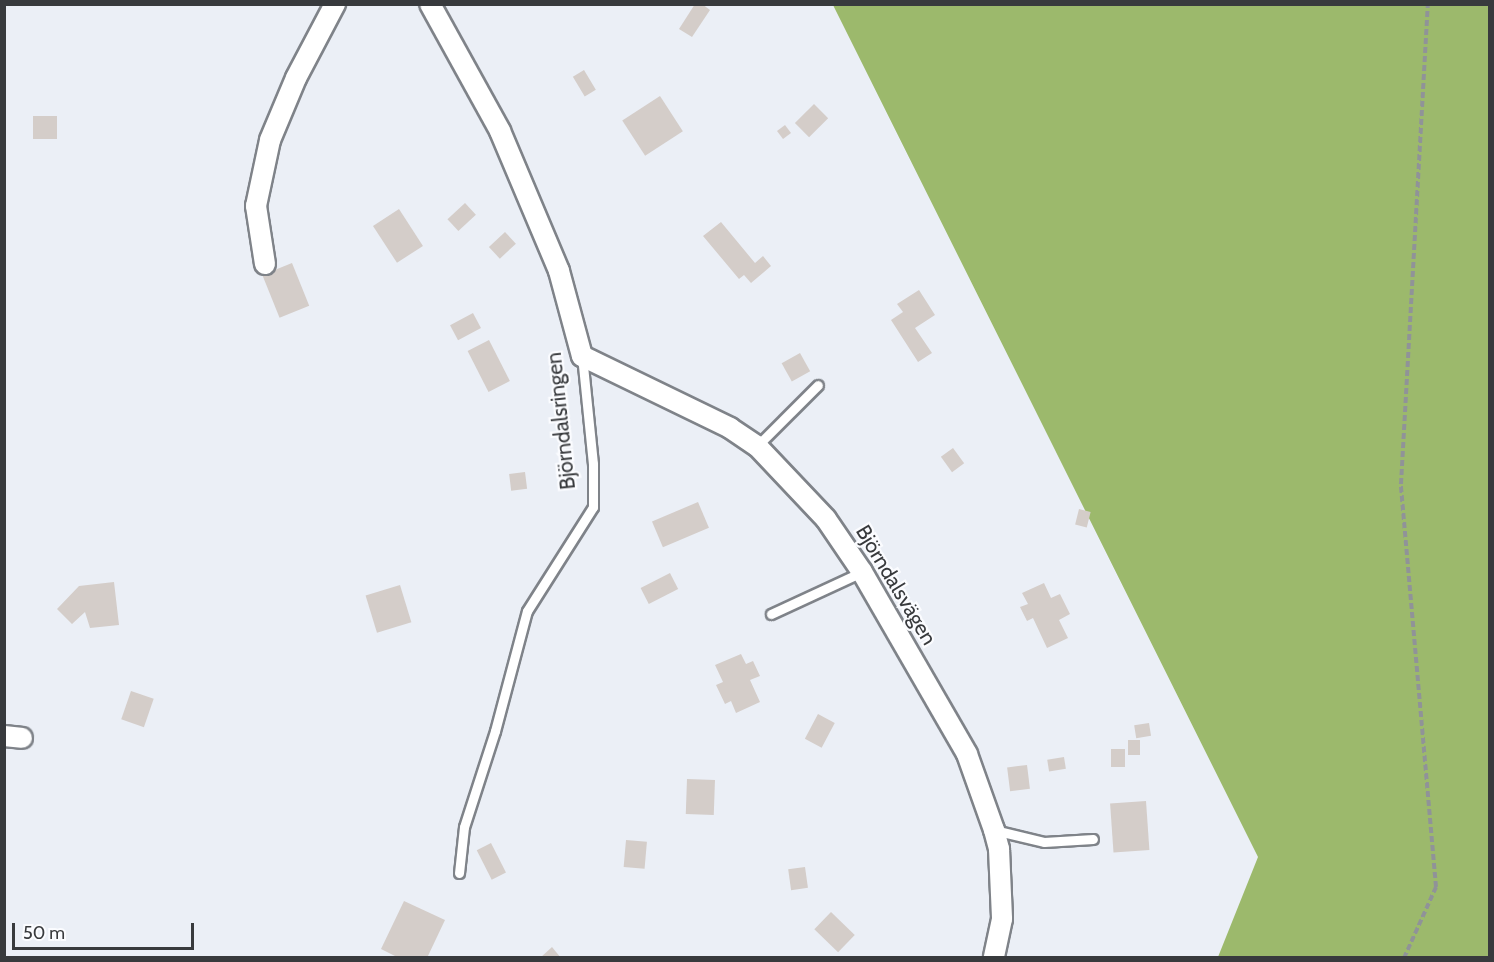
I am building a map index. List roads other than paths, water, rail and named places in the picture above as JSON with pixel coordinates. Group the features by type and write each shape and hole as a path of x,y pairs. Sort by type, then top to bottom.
{"street":[{"path":"265,264 256,206 270,140 296,78 335,4"},
{"name":"Björndalsringen","path":"430,4 500,131 559,271 582,356"},
{"name":"Björndalsvägen","path":"582,356 730,428 757,446 826,519 862,572 967,754 999,849 1002,919 994,957"}],"lane":[{"name":"Björndalsringen","path":"459,873 464,827 495,731 527,611 593,507 593,464 582,356"},
{"path":"757,446 818,385"},
{"path":"771,614 862,572"},
{"path":"994,830 1044,842 1093,839"}]}
